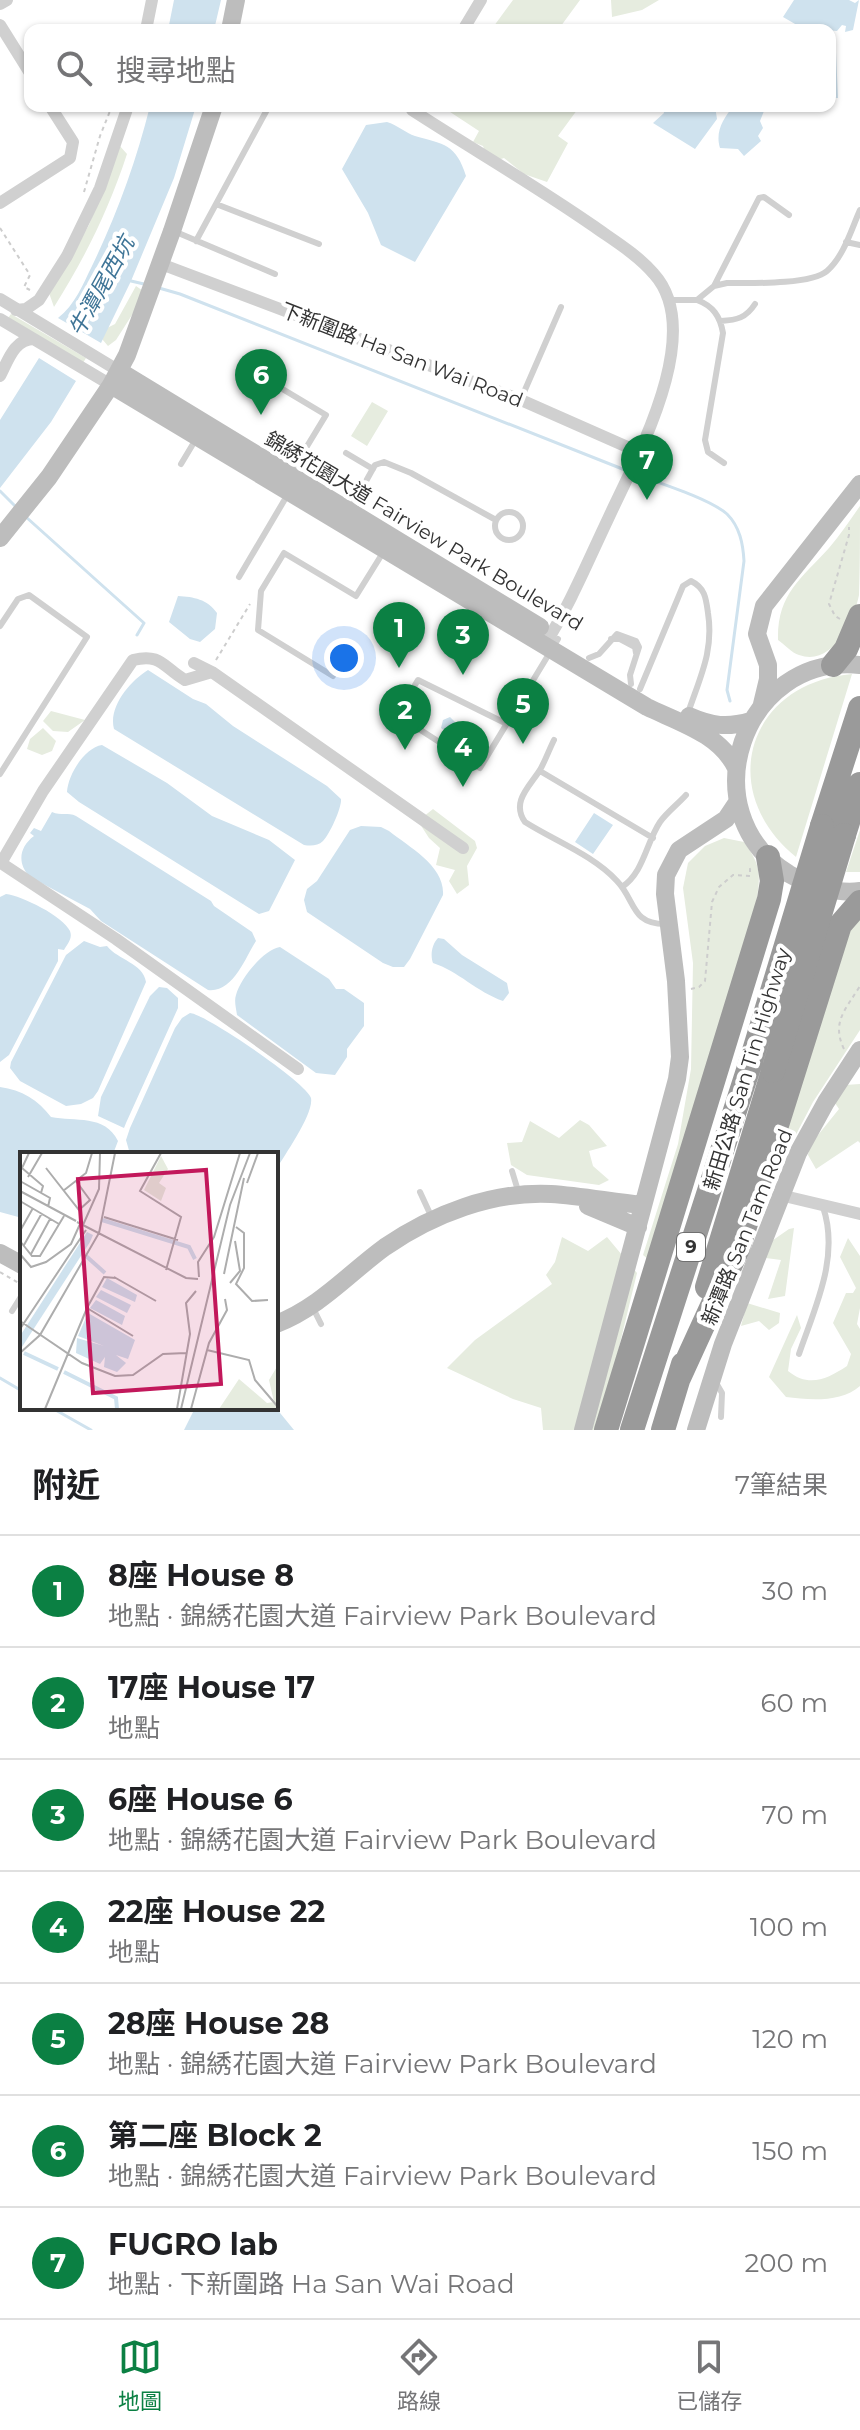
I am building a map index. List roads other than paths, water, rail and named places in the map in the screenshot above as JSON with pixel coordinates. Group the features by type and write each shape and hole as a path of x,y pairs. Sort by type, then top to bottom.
{"highway":[{"path":"833,665 846,649 853,618"},
{"name":"新田公路 San Tin Highway","path":"663,1430 761,1067 833,830 860,709"},
{"name":"新田公路 San Tin Highway","path":"833,830 860,784"},
{"path":"606,1430 769,899 772,881 761,848"},
{"path":"679,1378 738,1249 840,925 860,902"},
{"name":"新田公路 San Tin Highway","path":"632,1430 761,1067"}],"street":[{"path":"0,4 7,0"},
{"path":"147,24 152,0"},
{"path":"231,24 236,0"},
{"path":"467,24 481,0"},
{"path":"0,25 24,63"},
{"path":"0,203 70,158 73,142 54,112"},
{"path":"16,310 35,304 67,256 100,188 126,112"},
{"path":"0,538 49,477 115,378 131,346 212,112"},
{"path":"419,112 524,179 634,256 655,274 669,300 673,323 668,366 638,458 552,642"},
{"name":"下新圍路 Ha San Wai Road","path":"161,264 521,400 638,458"},
{"name":"錦綉花園大道 Fairview Park Boulevard","path":"0,299 97,358 115,378 198,436 349,510 647,707 713,741 731,757 736,768"},
{"name":"錦綉花園大道 Fairview Park Boulevard","path":"0,319 89,371 115,378 290,483 385,549 552,642 589,658 687,715 715,726 734,726 756,714"},
{"path":"0,376 16,346 26,339 36,340"},
{"path":"761,848 744,821 738,801 736,768 742,739 756,714 768,679 757,634 764,606 860,484"},
{"path":"212,672 185,680 148,656 133,660 43,791 0,864 116,939 298,1069"},
{"path":"764,656 802,674"},
{"path":"194,663 212,672 463,848"},
{"path":"756,714 784,685 802,674 833,665 860,665"},
{"path":"583,1430 675,1091 680,1057 676,981 665,894 666,875 679,850 726,819 738,801"},
{"path":"706,834 734,833 761,848 800,880 828,889 860,891"},
{"name":"新潭路 San Tam Road","path":"696,1430 712,1378 798,1153 826,1102 858,1054"},
{"path":"278,1323 312,1306 385,1248 434,1220 489,1199 524,1194 643,1205"},
{"path":"524,1194 581,1203 638,1227"},
{"path":"780,1195 860,1214"},
{"path":"0,1253 20,1264"}],"lane":[{"path":"196,241 266,112"},
{"path":"697,300 714,286 759,198 764,197 789,215"},
{"path":"216,204 319,244"},
{"path":"714,286 811,279 825,274 839,257 860,210"},
{"path":"172,231 275,274"},
{"path":"846,242 860,245"},
{"path":"669,300 697,300 708,304 721,321 723,333 705,440 708,452 724,463"},
{"path":"721,321 742,318 755,304"},
{"path":"521,400 561,307"},
{"path":"239,577 326,415 244,366"},
{"path":"181,464 198,436"},
{"path":"346,453 373,469"},
{"path":"349,510 375,465 384,462 394,464 496,520"},
{"path":"509,511 516,513 522,520 520,535 513,539 498,535 496,520 509,511"},
{"path":"333,676 258,630 261,591 284,553 356,596 385,549"},
{"path":"636,686 683,586 691,581 699,585 705,594 712,634 710,651 687,715"},
{"path":"0,626 18,599 29,595 87,637 0,774"},
{"path":"589,658 603,651 611,639 621,634 636,641 639,644 630,677 636,686"},
{"path":"507,724 418,680 397,715 480,768 507,724 552,642"},
{"path":"554,740 540,771 522,796 519,805 521,816 525,822 594,862 622,887 642,919 654,924 669,922"},
{"path":"540,771 653,838"},
{"path":"622,887 631,881 666,815 686,795"},
{"path":"512,1171 524,1194"},
{"path":"420,1192 434,1220"},
{"path":"799,1354 827,1268 830,1234 822,1204"},
{"path":"12,1311 20,1298"},
{"path":"312,1306 321,1324"},
{"path":"712,1378 722,1393 721,1417"}],"water":[{"path":"174,0 221,0 215,24 169,24"},
{"path":"794,0 849,0 855,3 859,0 853,30 845,32 846,26 842,25 836,31 836,24 795,24 783,17"},
{"path":"836,52 838,98 836,98"},
{"name":"牛潭尾西坑","path":"148,112 194,112 174,178 101,343 58,318 78,294 92,266 132,168"},
{"path":"716,112 717,119 695,149 653,123 664,113"},
{"path":"729,112 764,112 760,121 763,128 758,136 761,141 744,156 738,149 720,148 719,136"},
{"path":"387,122 412,135 448,147 458,157 466,176 415,262 381,245 368,213 342,169 366,125"},
{"path":"39,358 76,381 51,422 0,488 0,420"},
{"path":"178,596 200,600 217,613 215,629 200,642 190,639 169,622"},
{"path":"148,670 206,704 233,726 327,786 341,799 335,820 323,841 304,845 114,729 114,712 122,695"},
{"path":"450,717 470,730 467,741 459,741 441,728 443,720"},
{"path":"102,745 167,783 212,816 269,840 295,860 269,911 259,914 67,792 78,763 89,751"},
{"path":"52,812 76,816 211,901 252,932 256,941 231,980 224,986 208,990 101,921 90,909 30,877 23,867 23,850 34,836 30,833 34,828 41,831"},
{"path":"594,813 613,825 593,854 575,842"},
{"path":"361,826 381,827 389,831 432,866 442,885 443,895 404,967 383,963 307,912 304,900 307,889 317,881 350,830"},
{"path":"6,894 51,913 66,925 71,936 64,950 58,949 58,961 9,1055 0,1062 0,897"},
{"path":"438,938 444,939 462,955 507,983 509,993 503,1001 433,963 432,950"},
{"path":"84,941 100,947 107,946 140,970 146,982 98,1091 93,1098 81,1104 66,1106 20,1081 10,1068 66,955"},
{"path":"280,947 329,979 336,989 344,989 364,1003 364,1026 347,1049 347,1057 335,1075 316,1073 237,1015 235,997 242,981 260,959"},
{"path":"159,987 167,988 178,998 178,1008 124,1128 98,1116 101,1097 150,996"},
{"path":"190,1013 200,1016 255,1051 306,1090 311,1098 308,1114 278,1167 278,1152 129,1152 126,1140 130,1128 182,1018"},
{"path":"0,1087 29,1097 51,1117 97,1123 112,1132 118,1141 114,1152 20,1152 20,1217 0,1212"},
{"path":"194,1410 278,1410 294,1430 184,1430"}],"waterway":[{"name":"牛潭尾西坑","path":"131,281 144,284"},
{"path":"159,288 625,470"},
{"path":"632,473 708,502 727,514 738,530 744,561 727,690 730,701"},
{"path":"0,491 15,506"},
{"path":"26,517 144,623 137,635"},
{"path":"0,1378 20,1390"},
{"path":"56,1410 91,1430"}],"place":[{"name":"第二座 Block 2","path":"261,415"},
{"name":"FUGRO lab","path":"647,500"},
{"name":"8座 House 8","path":"399,668"},
{"name":"6座 House 6","path":"463,675"},
{"name":"28座 House 28","path":"523,744"},
{"name":"17座 House 17","path":"405,750"},
{"name":"22座 House 22","path":"463,787"}]}
